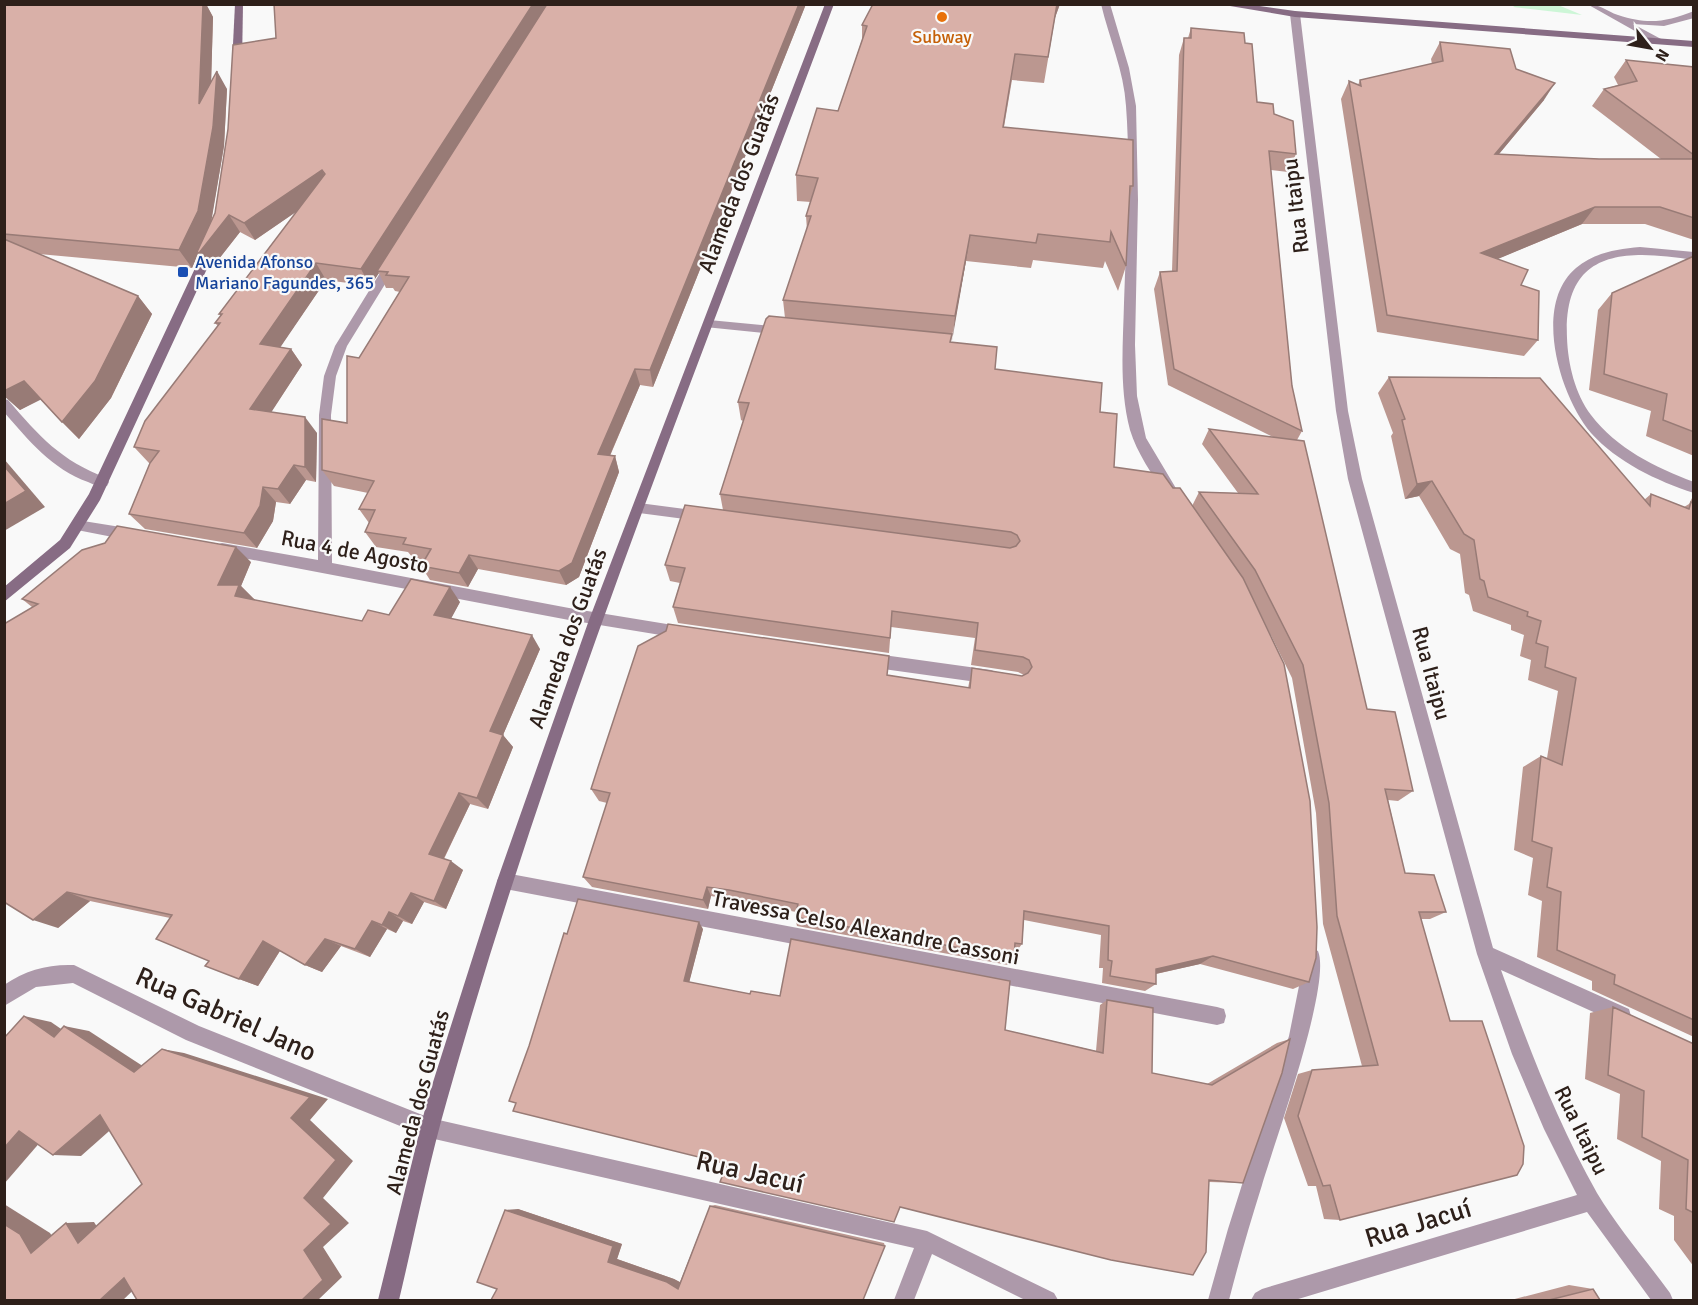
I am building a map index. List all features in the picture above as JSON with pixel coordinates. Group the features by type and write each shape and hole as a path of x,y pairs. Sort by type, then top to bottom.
{"street":[{"path":"237,74 239,4"},
{"name":"Alameda dos Guatás","path":"388,1300 430,1128 506,881 596,620 830,4"},
{"path":"1105,4 1127,76 1131,104 1134,192 1128,370 1130,396 1138,433 1153,465 1179,504"},
{"path":"1591,4 1658,41"},
{"path":"1612,15 1657,23 1676,22 1694,13 1687,4"},
{"path":"1225,5 1295,14 1694,44"},
{"name":"Rua Itaipu","path":"1295,14 1342,411 1355,479 1486,954 1528,1068 1551,1122 1591,1201 1664,1300"},
{"path":"4,596 65,544 77,525 102,482 218,230"},
{"path":"1694,256 1672,251 1633,249 1605,254 1592,260 1573,279 1563,297 1558,326 1563,363 1572,396 1587,420 1608,442 1630,458 1655,472 1694,488"},
{"path":"325,567 325,415 330,376 341,346 396,256"},
{"path":"709,324 791,332"},
{"path":"4,403 49,456 81,476 102,482"},
{"path":"639,508 716,519"},
{"path":"77,525 148,537"},
{"name":"Rua 4 de Agosto","path":"207,547 325,567 596,620 701,636"},
{"path":"853,657 1005,679"},
{"name":"Travessa Celso Alexandre Cassoni","path":"506,881 1217,1016"},
{"path":"1218,1300 1242,1214 1304,1017 1311,983 1312,947"},
{"path":"1486,954 1642,1025"},
{"name":"Rua Gabriel Jano","path":"4,997 16,986 35,977 56,972 74,974 193,1034 430,1128"},
{"name":"Rua Jacuí","path":"430,1128 927,1241 1047,1300"},
{"name":"Rua Jacuí","path":"1262,1300 1591,1201"},
{"path":"904,1300 927,1241"}],"green space":[{"path":"1518,4 1558,5 1582,15 1513,7"}],"building":[{"path":"4,4 203,4 199,104 217,71 213,127 198,211 179,250 4,234"},
{"path":"274,4 533,4 361,269 316,263 260,344 291,349 250,409 305,417 305,467 294,465 278,489 263,487 260,506 244,533 129,514 150,463 159,451 134,447 145,421 220,323 215,323 222,314 219,314 325,174 322,170 244,223 229,215 199,253 197,252 215,213 228,129 233,45 276,38"},
{"path":"547,4 799,4 650,370 635,369 598,454 615,456 572,563 559,571 469,555 459,573 421,566 431,549 403,544 406,538 365,532 375,510 359,509 374,481 322,470 322,419 347,423 347,356 359,358 409,277 386,275 388,272 377,271"},
{"path":"873,4 1057,4 1048,57 1015,54 1003,127 1133,140 1133,186 1130,186 1126,266 1111,232 1110,242 1038,234 1036,243 970,235 955,316 783,300 811,216 806,216 818,178 796,175 817,108 838,111 867,26 862,25"},
{"path":"1191,28 1244,33 1245,43 1252,44 1257,102 1273,104 1274,114 1293,121 1296,154 1269,151 1292,386 1302,431 1174,369 1160,272 1177,271 1184,38 1191,38"},
{"path":"1440,42 1510,49 1516,69 1555,83 1495,154 1599,159 1694,159 1694,218 1660,207 1595,207 1481,253 1528,270 1521,285 1539,291 1538,340 1387,315 1349,81 1361,86 1360,80 1443,61"},
{"path":"1626,60 1694,67 1694,155 1604,89 1637,81"},
{"path":"4,239 138,296 95,381 62,422 24,381 4,391"},
{"path":"1694,256 1694,432 1663,420 1667,394 1604,374 1612,293"},
{"path":"769,316 952,334 950,342 997,347 995,369 1102,383 1100,412 1117,414 1114,467 1163,474 1173,488 1180,488 1243,578 1284,664 1310,801 1317,927 1316,958 1309,982 1213,956 1156,969 1156,984 1110,976 1112,961 1108,960 1109,926 1024,911 1022,944 1015,943 1014,958 795,917 798,904 729,890 707,887 703,900 583,877 610,793 591,789 638,646 666,631 668,624 889,656 887,675 970,688 972,668 1022,676 1032,667 1029,660 1023,657 975,650 978,623 892,611 890,638 673,607 685,568 665,565 685,505 1010,548 1016,546 1020,541 1017,535 1011,532 720,494 749,403 738,402 766,319"},
{"path":"1389,377 1540,378 1650,506 1651,494 1689,509 1691,502 1694,504 1694,1020 1614,984 1615,975 1557,950 1561,892 1547,887 1552,848 1532,841 1541,756 1562,765 1576,678 1545,667 1548,647 1536,643 1541,621 1527,616 1528,612 1488,597 1484,581 1480,579 1474,540 1464,534 1432,481 1417,484 1402,420 1405,419"},
{"path":"1209,429 1304,441 1367,709 1395,712 1413,791 1385,789 1405,873 1434,875 1446,912 1419,912 1450,1021 1482,1021 1524,1146 1523,1164 1517,1175 1340,1220 1330,1185 1323,1186 1298,1116 1312,1070 1378,1065 1337,916 1329,803 1303,665 1255,570 1199,492 1258,494"},
{"path":"4,466 26,491 4,504"},
{"path":"117,526 236,547 218,585 239,585 235,596 362,621 368,610 389,615 411,579 450,587 434,615 532,635 490,731 503,735 477,798 459,793 429,854 451,861 434,901 411,893 398,916 389,912 382,925 372,921 355,949 325,939 305,965 263,941 239,979 205,966 209,961 156,939 172,915 67,892 33,920 4,902 4,624 38,604 22,599 82,550 105,543"},
{"path":"578,899 699,922 684,981 750,994 751,991 780,996 791,939 1010,981 1005,1030 1103,1053 1107,1000 1153,1008 1152,1073 1212,1085 1290,1039 1282,1073 1243,1183 1209,1180 1206,1252 1193,1275 1111,1260 900,1207 894,1222 720,1182 727,1164 513,1111 516,1103 509,1101 529,1046 564,933 567,934"},
{"path":"1613,1007 1694,1044 1694,1213 1686,1209 1688,1160 1642,1137 1644,1091 1608,1075"},
{"path":"24,1016 54,1037 64,1026 134,1072 162,1049 310,1097 291,1118 336,1160 304,1198 331,1224 304,1250 323,1280 302,1300 137,1300 124,1278 100,1300 4,1300 4,1224 20,1234 31,1253 66,1223 78,1243 142,1184 100,1115 53,1155 19,1131 4,1148 4,1038"},
{"path":"710,1206 885,1246 863,1300 491,1300 497,1289 477,1282 505,1210 613,1246 608,1262 667,1282 678,1289"},
{"path":"1593,1289 1600,1300 1549,1300"}],"place":[{"name":"Subway","path":"942,17"},
{"name":"Avenida Afonso Mariano Fagundes, 365","path":"183,272"}]}
